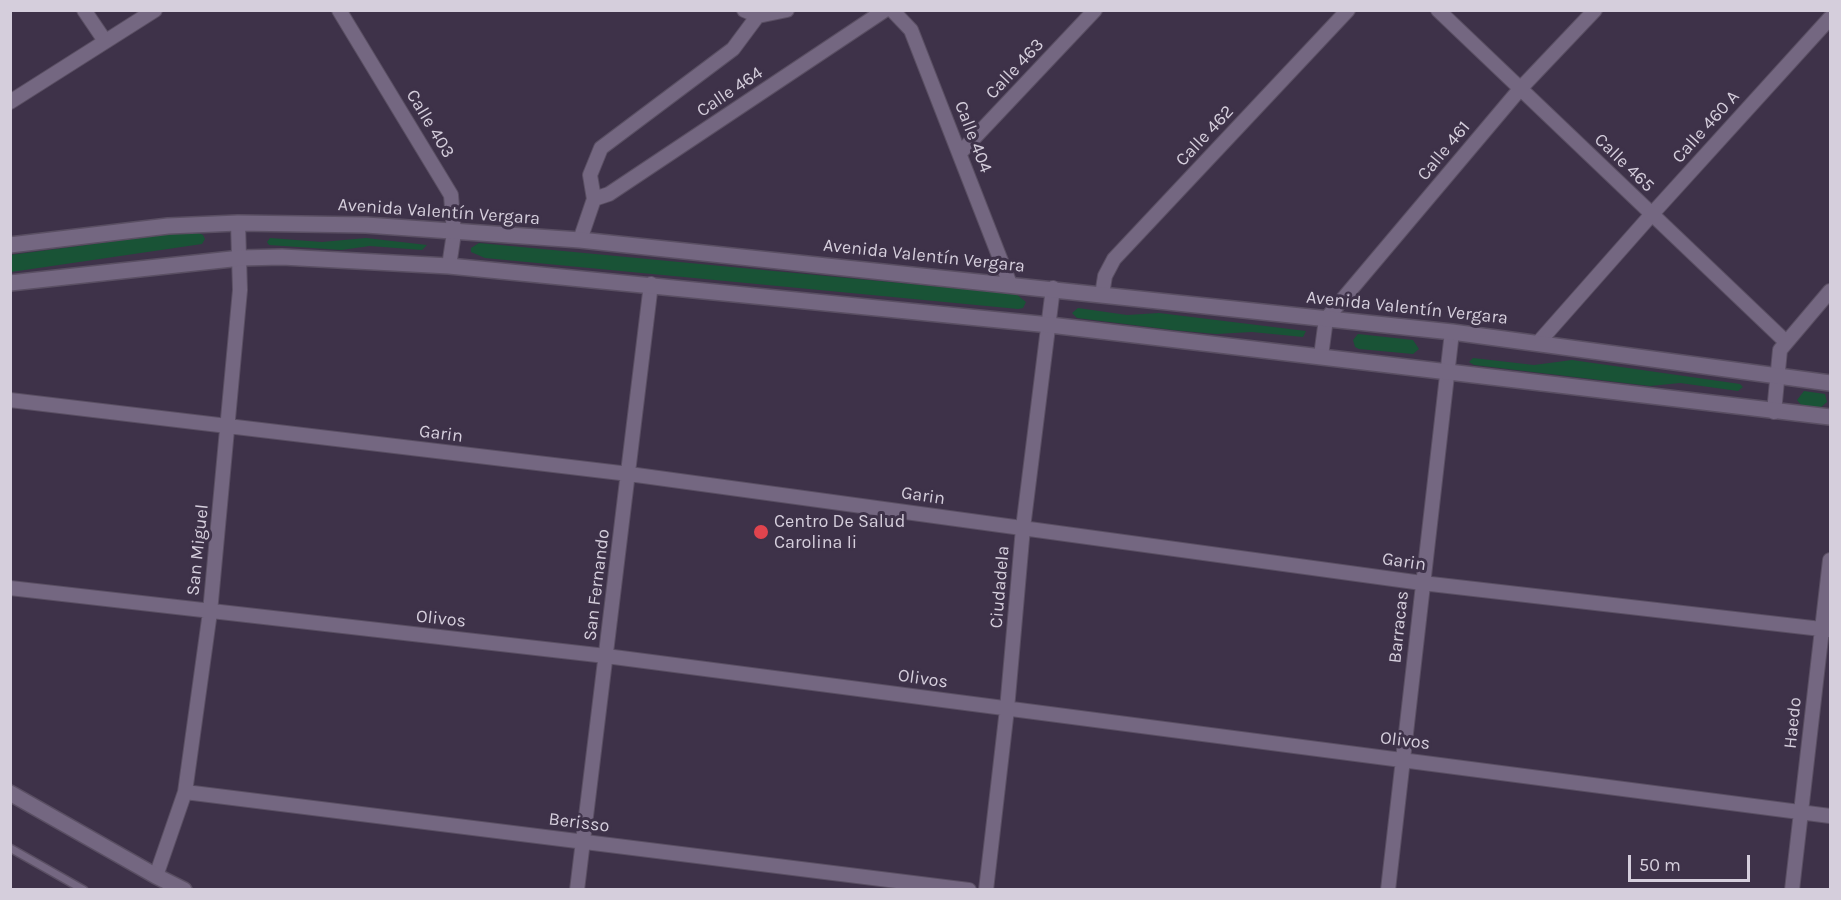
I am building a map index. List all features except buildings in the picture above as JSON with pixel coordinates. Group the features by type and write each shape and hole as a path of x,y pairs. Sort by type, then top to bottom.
{"street":[{"path":"84,10 105,42"},
{"path":"10,102 155,10"},
{"name":"Calle 403","path":"339,10 448,190 454,205 454,233 449,266"},
{"path":"744,10 760,13 787,10"},
{"name":"Calle 464","path":"594,199 609,194 885,10"},
{"name":"Calle 404","path":"892,10 911,30 1010,284"},
{"name":"Calle 463","path":"960,153 1095,10"},
{"name":"Calle 462","path":"1101,295 1105,276 1114,259 1348,10"},
{"name":"Calle 465","path":"1438,10 1785,341"},
{"name":"Calle 461","path":"1326,319 1520,89 1595,10"},
{"name":"Calle 464","path":"580,240 594,199 590,176 601,148 733,49 760,13"},
{"name":"Calle 460 A","path":"1538,343 1830,18"},
{"name":"Avenida Valentín Vergara","path":"10,245 168,226 238,223 366,225 454,233 580,240 1053,288 1452,332 1830,383"},
{"name":"San Miguel","path":"156,876 185,792 210,612 229,427 241,258 238,223"},
{"path":"10,283 241,258 282,257 449,266 651,284 1050,325 1830,417"},
{"name":"San Fernando","path":"577,890 651,284"},
{"name":"Ciudadela","path":"986,890 1007,709 1023,528 1053,288"},
{"path":"1774,412 1778,359 1785,341 1830,291"},
{"path":"1321,356 1326,319"},
{"name":"Barracas","path":"1388,890 1452,332"},
{"name":"Garin","path":"10,400 629,474 1422,583 1826,629"},
{"name":"Haedo","path":"1792,890 1826,629 1830,560"},
{"name":"Olivos","path":"10,588 606,656 1830,816"},
{"name":"Berisso","path":"185,792 969,890"},
{"path":"10,793 184,890"}],"lane":[{"path":"10,848 84,890"}],"green space":[{"path":"194,231 203,235 205,239 202,244 11,272 10,255"},
{"path":"270,238 322,242 366,238 427,245 422,250 370,246 341,250 269,245 267,242"},
{"path":"479,243 1016,294 1026,302 1023,308 1018,309 485,258 471,252 471,248"},
{"path":"1078,308 1127,315 1159,313 1306,331 1303,337 1252,332 1216,334 1173,330 1077,318 1072,313"},
{"path":"1358,334 1413,340 1419,349 1413,354 1359,349 1355,347 1353,340"},
{"path":"1473,358 1534,365 1572,360 1740,384 1743,387 1738,391 1680,383 1650,386 1474,365 1469,362"},
{"path":"1804,391 1825,394 1827,402 1819,409 1802,406 1797,400"}],"place":[{"name":"Centro De Salud Carolina Ii","path":"761,532"}]}
